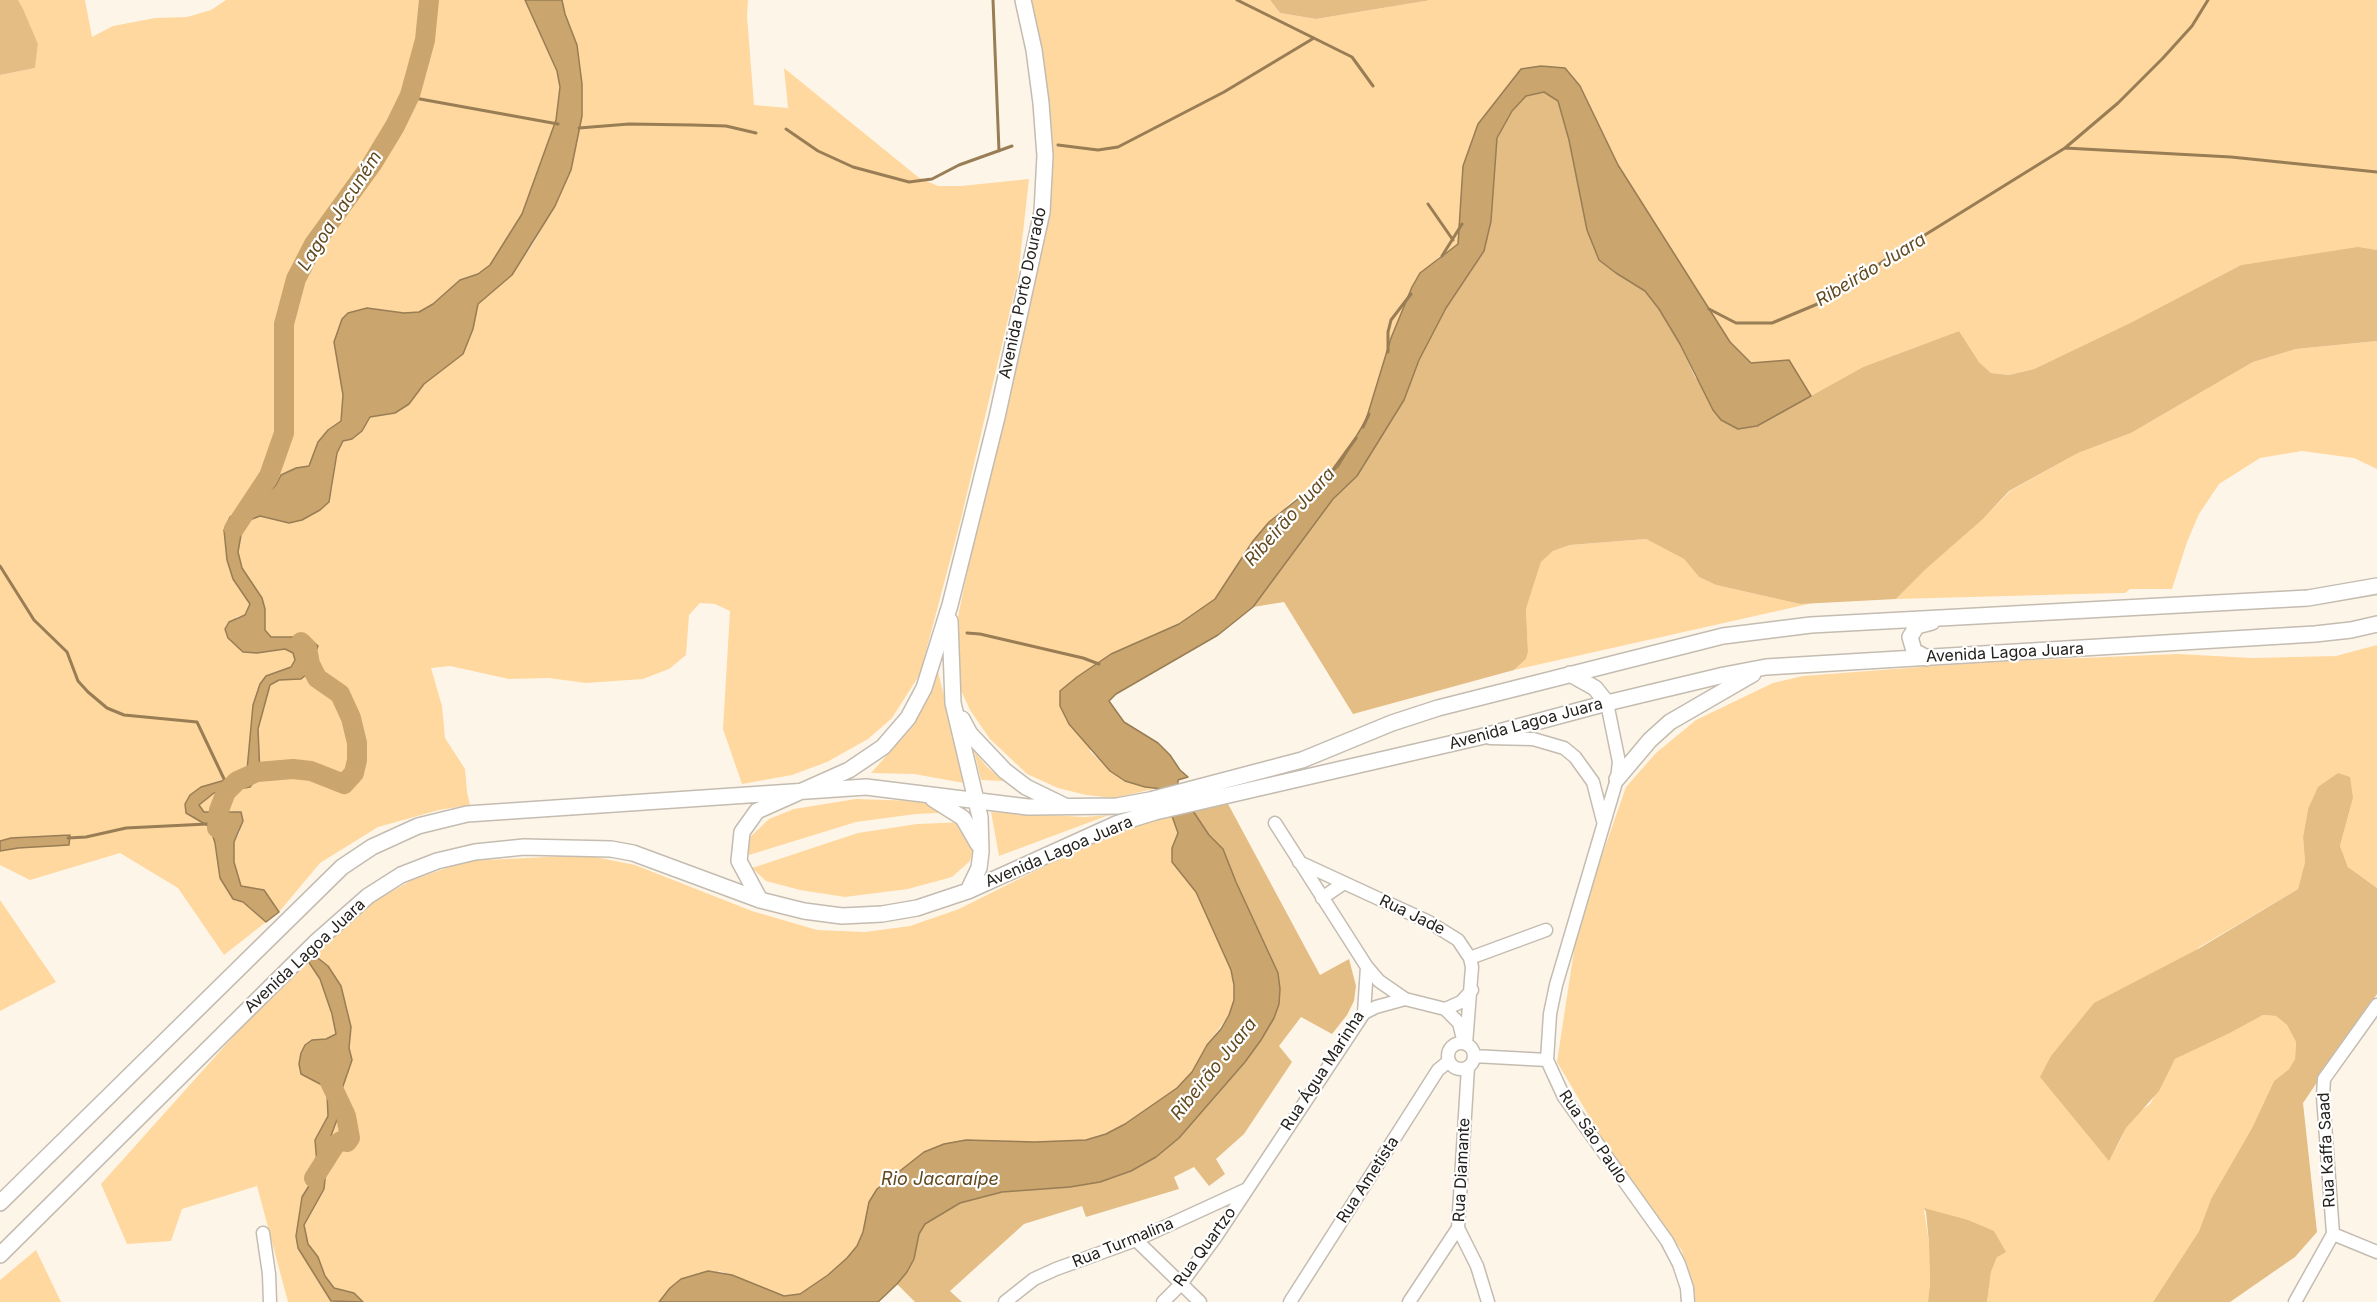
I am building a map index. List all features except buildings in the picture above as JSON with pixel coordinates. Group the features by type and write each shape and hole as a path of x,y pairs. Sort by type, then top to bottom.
{"main road":[{"name":"Avenida Porto Dourado","path":"950,605 999,408 1042,212 1045,156 1041,104 1034,50 1023,0"},
{"name":"Avenida Lagoa Juara","path":"1212,791 1302,760 1421,713 1724,636 1811,625 2308,598 2377,586"},
{"path":"950,605 949,648 953,703 980,817 979,868 968,891"},
{"path":"760,900 739,861 742,832 757,811 849,770 883,747 908,718 924,688 950,605"},
{"path":"1927,657 1917,654 1911,646 1910,637 1917,626 1982,615"},
{"name":"Avenida Lagoa Juara","path":"0,1255 317,941 368,896 401,875 437,861 475,852 524,847 611,849 633,853 760,900 804,911 842,916 882,914 917,908 968,891 1153,806 1212,791 1480,737 1606,703 1724,675 1766,667 2315,634 2377,624"},
{"path":"1617,779 1650,740 1670,722 1696,705 1766,667"},
{"path":"1570,674 1595,688 1606,703"},
{"path":"953,703 970,734 1005,771 1026,787 1071,808"},
{"name":"Avenida Lagoa Juara","path":"0,1203 342,867 372,847 418,826 467,814 866,787 1028,807 1153,806"},
{"path":"923,793 963,818 981,852"}],"street":[{"name":"Rua São Paulo","path":"1606,703 1619,762 1617,779 1556,985 1550,1014 1547,1060 1564,1097 1667,1241 1679,1264 1687,1288 1688,1302"},
{"path":"1480,737 1533,739 1564,748 1575,756 1593,782 1604,821"},
{"path":"1275,823 1367,967 1379,981 1406,999 1445,1009 1459,1023 1464,1044"},
{"name":"Rua Jade","path":"1298,862 1448,932 1458,940 1470,957"},
{"path":"1322,898 1344,883"},
{"path":"1464,1044 1472,990 1470,957 1546,930"},
{"name":"Rua Água Marinha","path":"1245,1190 1364,1013 1367,967"},
{"path":"1445,1009 1461,1002 1472,990"},
{"path":"1364,1013 1406,999"},
{"name":"Rua Kaffa Saad","path":"2332,1234 2323,1087 2327,1073 2377,1005"},
{"path":"1464,1044 1472,1048 1474,1056 1473,1062 1468,1067 1455,1068 1449,1060 1453,1046 1464,1044"},
{"path":"1474,1056 1547,1060"},
{"name":"Rua Ametista","path":"1290,1302 1438,1070 1449,1060"},
{"name":"Rua Diamante","path":"1468,1067 1458,1228 1477,1266 1488,1302"},
{"name":"Rua Turmalina","path":"1005,1302 1034,1280 1056,1269 1136,1240 1245,1190"},
{"name":"Rua Quartzo","path":"1163,1302 1181,1284 1215,1238 1245,1190"},
{"path":"1409,1302 1458,1228"},
{"path":"263,1233 269,1274 270,1302"},
{"path":"2295,1302 2332,1234 2377,1252"},
{"path":"1136,1240 1200,1302"}],"shaded area":[{"path":"0,0 18,0 23,9 38,44 35,68 0,75"},
{"path":"18,0 85,0 92,37 113,26 155,18 187,17 211,10 226,0 525,0 557,71 560,87 556,120 522,214 490,265 478,274 460,280 433,304 419,312 404,313 367,308 336,357 343,395 341,421 328,430 318,442 309,466 296,468 281,475 276,485 258,502 241,509 230,517 225,530 227,560 233,579 250,604 245,615 236,617 257,653 286,649 293,653 295,660 291,667 267,676 260,684 253,705 247,770 239,776 201,787 192,817 210,827 215,843 220,878 233,899 243,902 266,922 224,955 178,888 120,853 30,880 0,865 0,75 35,68 38,44"},
{"path":"562,0 748,0 747,16 754,105 788,108 784,68 918,177 938,186 1029,179 1018,277 961,519 920,674 892,718 868,739 827,762 792,775 742,784 723,729 730,611 715,604 700,603 689,615 686,655 669,669 643,679 586,683 549,678 509,679 450,666 431,668 442,706 445,738 465,769 470,805 439,810 378,827 320,863 279,912 264,890 241,886 234,862 234,842 240,832 233,811 204,812 198,805 214,793 236,791 260,774 258,729 270,685 279,680 301,679 318,646 310,639 271,637 264,630 262,598 242,568 238,552 241,535 247,521 260,516 273,518 332,490 337,453 343,441 352,439 362,431 370,417 395,413 409,404 424,384 463,354 473,329 478,304 512,275 535,241 571,170 582,116 582,84 577,45"},
{"path":"1028,0 1270,0 1280,13 1316,19 1431,0 2377,0 2377,250 2358,248 2241,265 2130,323 2034,369 2009,375 1991,373 1979,362 1959,331 1863,367 1811,396 1789,360 1751,363 1730,342 1618,165 1580,86 1460,229 1458,245 1440,256 1412,287 1391,338 1366,420 1338,467 1294,499 1253,541 1215,599 1179,624 1111,654 1095,666 1090,751 1110,771 1125,781 1158,788 1114,798 1086,795 1058,788 1027,774 990,739 970,710 958,684 954,636 1045,195"},
{"path":"1270,0 1431,0 1316,19 1280,13"},
{"path":"1544,92 1558,101 1569,140 1616,273 1645,291 1680,344 1695,377 1738,429 1757,426 1863,367 1959,331 1979,362 1991,373 2009,375 2034,369 2130,323 2241,265 2358,247 2377,250 2377,341 2296,349 2253,362 2131,433 2078,453 2009,491 1983,519 1896,599 1800,604 1716,585 1699,577 1684,559 1646,539 1570,545 1553,551 1541,562 1526,609 1528,652 1526,659 1514,670 1353,714 1284,602 1253,607 1333,499 1357,476 1404,400 1419,360 1446,308 1484,252 1491,221 1497,138 1512,111 1526,96"},
{"path":"2377,341 2377,469 2354,458 2302,451 2260,458 2219,484 2199,514 2187,542 2172,589 2130,589 2125,593 1896,599 2010,491 2078,453 2131,433 2253,362 2296,349"},
{"path":"1646,539 1684,559 1699,577 1716,585 1800,604 1813,603 1514,670 1526,659 1528,652 1526,609 1541,562 1553,551 1570,545"},
{"path":"2377,645 2377,888 2348,867 2340,846 2353,798 2308,809 2303,837 2305,862 2298,889 2198,948 2114,1153 2126,1128 2140,1111 2150,1104 2175,1059 2263,1015 2276,1016 2287,1025 2296,1042 2295,1059 2289,1069 2274,1081 2252,1128 2211,1199 2199,1231 2153,1302 1987,1302 1991,1272 1997,1257 1924,1209 1929,1243 1928,1302 1693,1302 1682,1251 1605,1143 1557,1062 1578,924 1626,787 1656,753 1696,720 1773,683 1803,676 1986,662 2178,654 2252,658 2336,656"},
{"path":"938,672 965,778 964,783 914,774 871,773 913,726"},
{"path":"974,751 987,767 1004,781 981,780"},
{"path":"2338,773 2350,777 2353,798 2340,846 2348,867 2377,888 2377,994 2303,1103 2317,1232 2295,1257 2230,1302 2153,1302 2199,1231 2211,1199 2252,1128 2274,1081 2289,1069 2295,1059 2296,1042 2287,1025 2276,1016 2263,1015 2175,1059 2159,1091 2126,1128 2109,1161 2040,1077 2051,1056 2094,1003 2198,949 2298,889 2305,862 2303,837 2308,809 2318,787"},
{"path":"856,799 917,801 955,812 916,814 856,822 749,855 748,839 769,819 794,809"},
{"path":"1227,802 1320,975 1349,959 1356,986 1354,1001 1347,1015 1332,1034 1301,1017 1279,1046 1292,1062 1244,1134 1216,1159 1225,1174 1209,1186 1194,1167 1174,1177 1179,1189 1086,1217 1082,1206 1024,1224 950,1291 962,1302 915,1302 897,1284 914,1259 919,1234 925,1224 960,1203 981,1196 1100,1182 1156,1157 1179,1138 1245,1062 1278,973 1223,849 1209,835 1191,808"},
{"path":"991,812 1085,817 1109,815 999,856"},
{"path":"1172,816 1178,833 1172,848 1196,892 1231,970 1234,985 1234,1000 1229,1015 1207,1045 1192,1072 1177,1088 1125,1124 1106,1134 1086,1140 1035,1142 966,1140 924,1152 877,1189 869,1202 863,1232 857,1247 828,1275 800,1294 793,1296 776,1294 720,1271 661,1298 659,1302 363,1302 354,1293 334,1288 325,1276 318,1257 308,1244 304,1225 324,1189 329,1141 341,1109 342,1089 352,1060 349,1048 351,1027 347,1006 328,966 314,955 361,909 412,880 467,861 585,855 635,865 752,911 817,930 865,932 910,926 959,909 1115,831"},
{"path":"967,822 975,843 970,861 952,877 908,889 845,897 800,890 766,881 752,868 858,833 917,824"},
{"path":"0,900 56,982 0,1011"},
{"path":"308,961 320,979 336,1034 326,1039 312,1040 301,1074 322,1085 327,1094 328,1116 315,1140 317,1164 312,1181 302,1197 298,1248 331,1301 343,1302 288,1302 257,1186 182,1209 171,1241 127,1244 101,1184 248,1020"},
{"path":"1924,1208 1968,1220 1994,1231 2006,1252 1997,1257 1991,1272 1987,1302 1928,1302 1929,1243"},
{"path":"36,1250 61,1302 0,1302 0,1280"}],"water":[{"path":"525,0 562,0 577,45 582,84 582,116 571,170 555,206 512,275 478,304 473,329 463,354 424,384 409,404 395,413 370,417 362,431 352,439 343,441 337,453 329,502 302,520 289,523 260,516 247,521 241,535 238,552 242,568 262,598 265,609 265,630 271,637 310,639 318,646 307,674 301,679 279,680 270,685 258,729 260,774 250,787 214,793 199,805 204,812 241,812 243,821 234,842 234,862 241,886 264,890 279,912 266,922 243,902 233,899 220,878 215,843 210,827 186,813 185,804 190,795 201,787 239,776 247,770 253,705 260,684 266,676 291,667 295,660 293,653 285,649 257,653 243,652 228,638 225,629 229,622 245,615 250,604 233,579 227,560 224,530 230,517 241,509 258,502 276,485 281,475 296,468 309,466 318,442 328,430 341,421 343,395 334,342 342,319 348,313 367,308 404,313 419,312 433,304 460,280 478,274 490,265 522,214 556,120 560,87 557,71"},
{"path":"1541,66 1565,68 1580,86 1618,165 1730,342 1751,363 1789,360 1811,396 1757,426 1738,429 1721,420 1713,410 1680,344 1659,309 1645,291 1599,260 1587,230 1569,140 1558,101 1544,92 1526,96 1512,111 1497,138 1491,221 1484,251 1446,308 1419,360 1404,400 1357,476 1333,499 1253,607 1218,635 1116,694 1109,701 1124,722 1158,743 1188,777 1178,780 1178,784 1163,789 1125,781 1110,771 1069,724 1060,706 1060,691 1111,654 1179,624 1215,599 1253,541 1269,522 1338,467 1366,420 1391,338 1412,287 1420,273 1458,244 1463,166 1478,124 1521,69"},
{"name":"Rio Jacaraípe","path":"1191,808 1209,835 1223,849 1278,973 1280,989 1279,1004 1274,1018 1261,1040 1245,1062 1179,1138 1156,1157 1131,1171 1100,1182 1070,1187 1002,1192 960,1203 925,1224 919,1234 914,1259 907,1272 878,1302 659,1302 681,1279 708,1271 732,1275 784,1296 800,1294 828,1275 847,1258 857,1246 863,1232 869,1202 877,1189 924,1152 944,1144 966,1140 1035,1142 1086,1140 1106,1134 1125,1124 1177,1088 1192,1072 1207,1045 1221,1029 1234,1000 1231,970 1196,892 1172,862 1172,848 1178,833 1172,816"},
{"path":"70,835 69,845 0,851 0,841 11,838"},
{"path":"314,955 328,966 341,986 351,1027 349,1048 352,1060 342,1089 341,1109 329,1141 324,1189 304,1225 308,1244 318,1257 325,1276 334,1288 354,1293 363,1302 331,1301 298,1248 296,1236 302,1197 312,1181 317,1164 315,1140 328,1116 327,1094 322,1085 301,1074 299,1064 301,1053 305,1045 312,1040 326,1039 336,1034 320,979 308,961"}],"waterway":[{"name":"Lagoa Jacuném","path":"234,529 269,476 284,433 284,324 296,279 314,244 372,164 395,126 410,95 425,40 429,0"},
{"path":"993,0 999,151"},
{"path":"1237,0 1352,57 1373,86"},
{"name":"Ribeirão Juara","path":"1709,309 1736,323 1772,323 1827,300 1891,256 2065,148 2118,103 2163,58 2192,26 2208,0"},
{"path":"1058,145 1098,150 1118,147 1224,92 1314,38"},
{"path":"409,97 558,124"},
{"path":"579,128 629,124 693,125 726,126 756,133"},
{"path":"786,129 818,151 853,167 909,182 932,179 959,165 1012,146"},
{"path":"2065,148 2231,157 2377,172"},
{"path":"1428,204 1453,240"},
{"name":"Ribeirão Juara","path":"1442,256 1462,224"},
{"name":"Ribeirão Juara","path":"1388,352 1388,332 1391,320 1411,294"},
{"name":"Ribeirão Juara","path":"1363,427 1369,414"},
{"name":"Ribeirão Juara","path":"1330,474 1356,438"},
{"path":"0,566 34,620 67,652 78,681 88,692 107,708 124,715 197,722 225,781"},
{"path":"967,633 1083,658 1099,664"},
{"name":"Lagoa Jacuném","path":"217,828 219,810 226,792 237,781 257,772 293,769 311,771 344,784 354,773 357,743 351,718 340,694 317,678 310,664 307,648 301,642"},
{"path":"68,838 86,837 126,828 207,824"},
{"name":"Lagoa Jacuném","path":"314,1178 335,1145 341,1141 347,1142 350,1138 346,1116 330,1082"}]}
